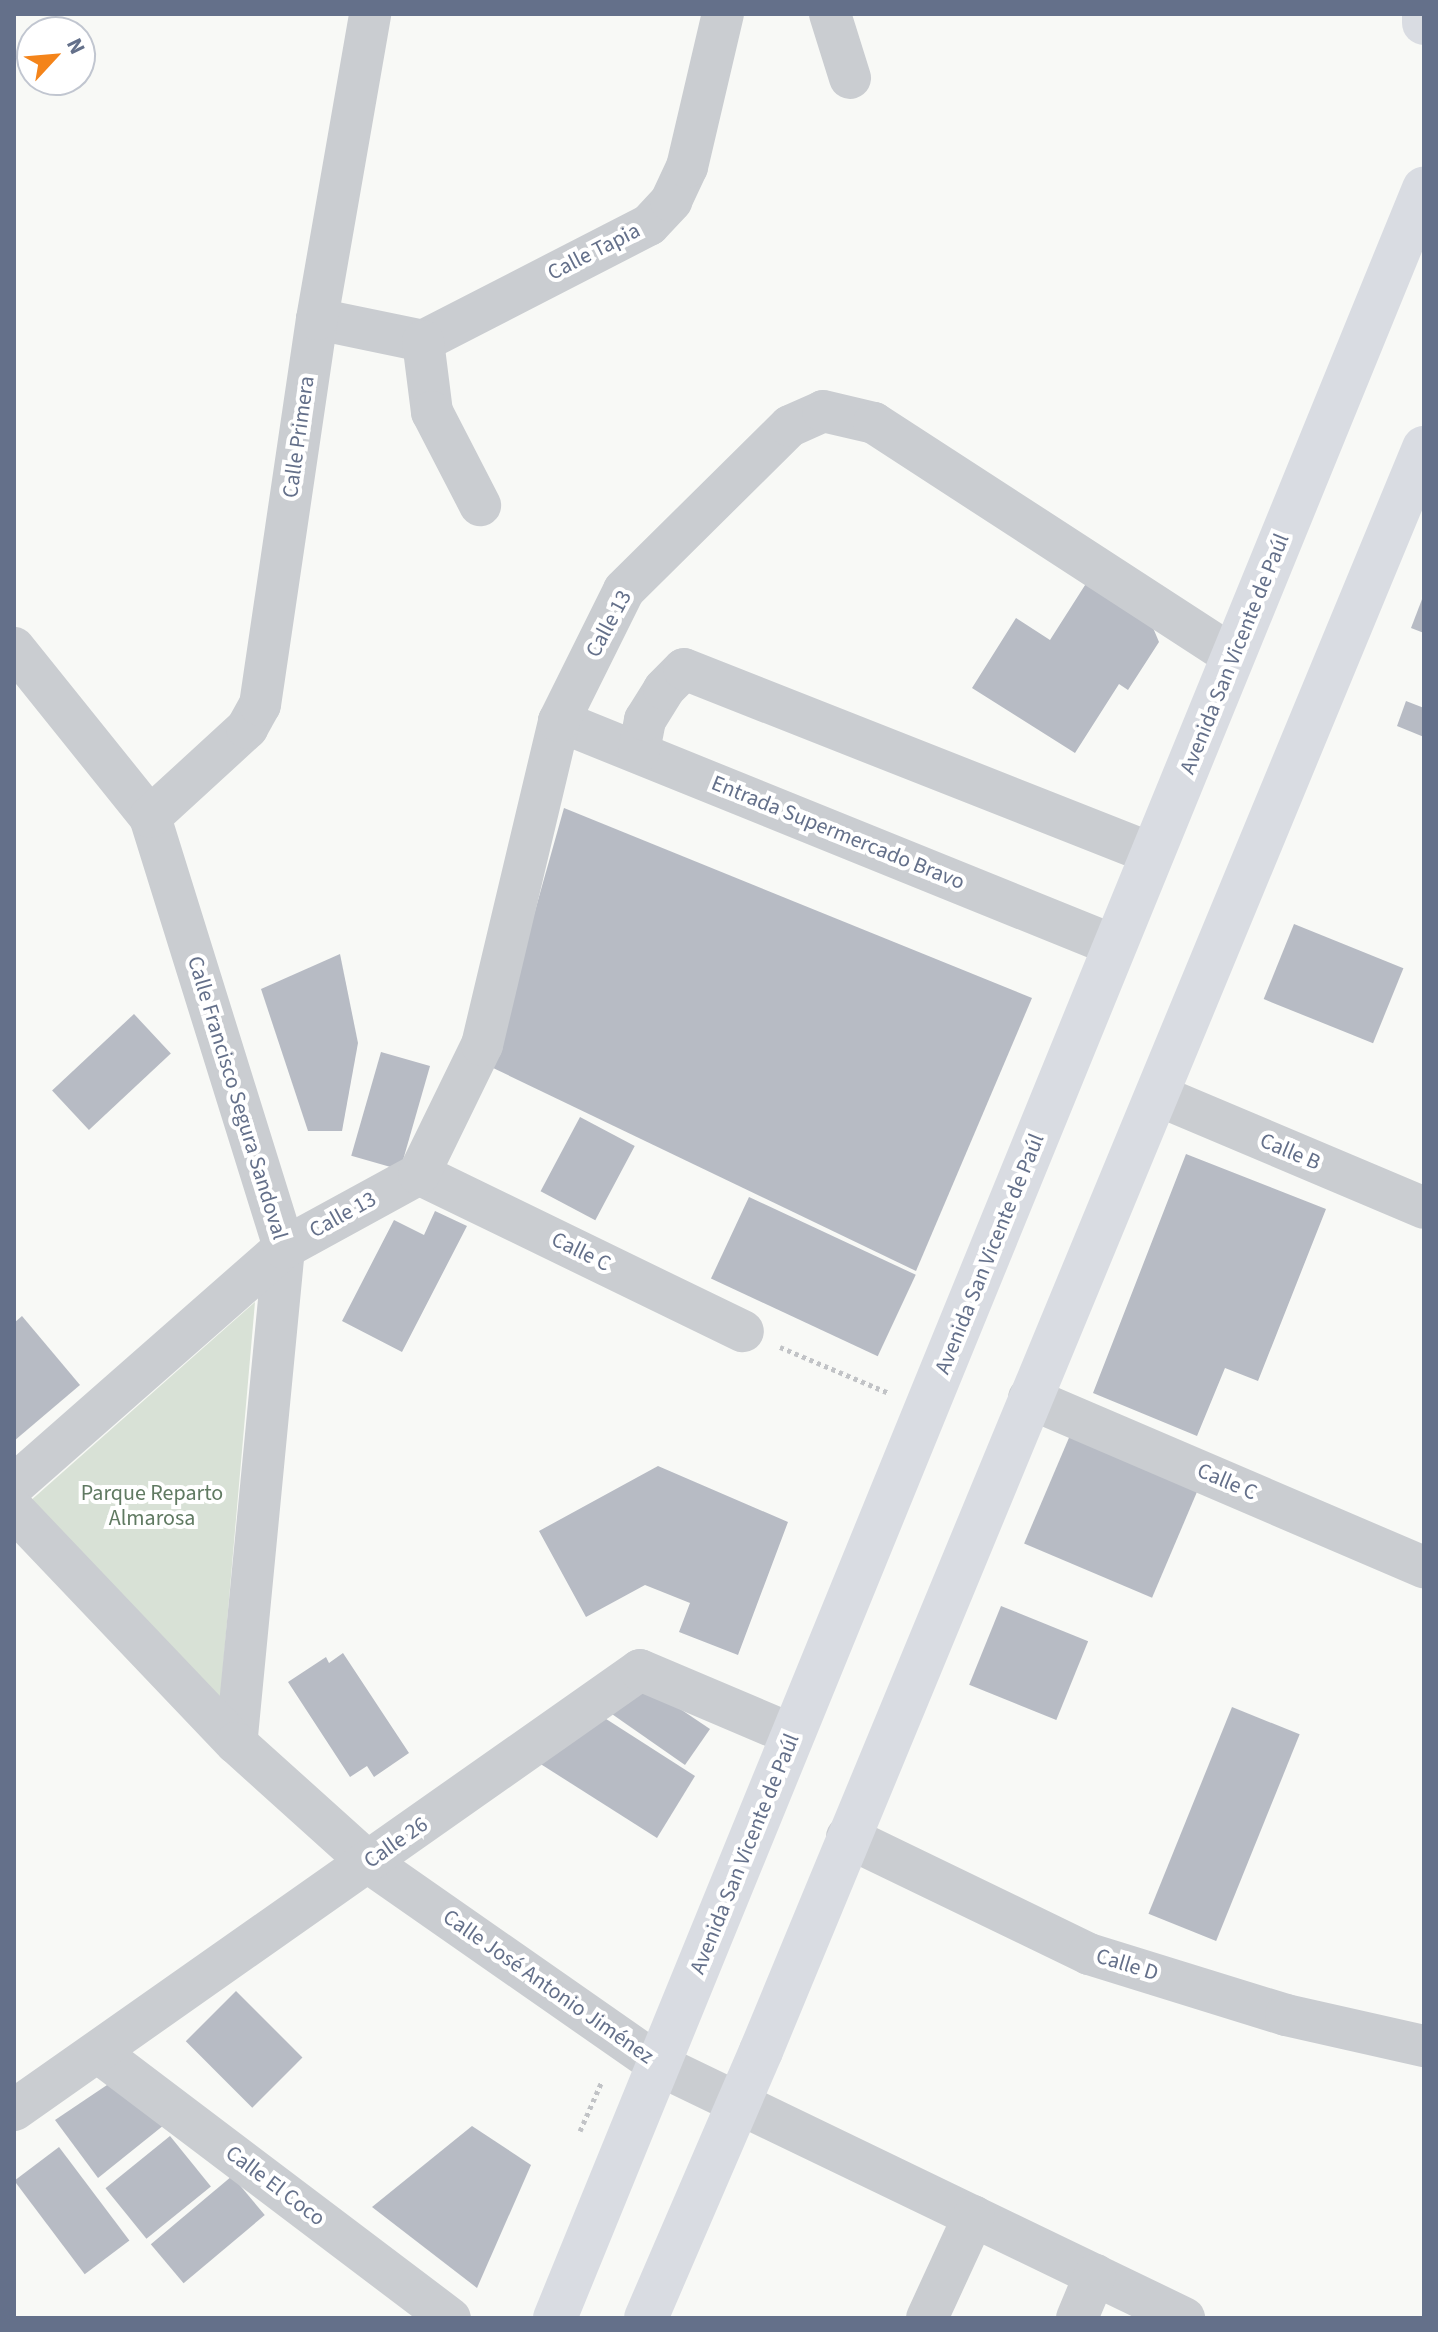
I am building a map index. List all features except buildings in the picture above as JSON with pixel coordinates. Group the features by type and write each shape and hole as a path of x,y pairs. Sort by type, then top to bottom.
{"main road":[{"path":"1424,14 1424,23"},
{"name":"Avenida San Vicente de Paúl","path":"555,2318 1153,854 1423,181"},
{"path":"646,2318 1424,448"}],"street":[{"name":"Calle Primera","path":"150,817 247,728 260,705 317,319 370,14"},
{"name":"Calle Tapia","path":"423,341 649,225 671,201 687,167 723,14"},
{"path":"830,14 850,78"},
{"path":"317,319 423,341 432,412 480,505"},
{"name":"Calle 13","path":"14,1485 284,1248 419,1174 482,1045 559,721 624,590 790,426 823,411 874,423 1233,656"},
{"name":"Calle Francisco Segura Sandoval","path":"14,648 150,817 284,1248 236,1743"},
{"path":"639,751 645,720 664,689 684,669 1153,854"},
{"name":"Entrada Supermercado Bravo","path":"559,721 1115,946"},
{"name":"Calle B","path":"1157,1095 1424,1208"},
{"name":"Calle C","path":"419,1174 743,1331"},
{"name":"Calle C","path":"1029,1398 1424,1567"},
{"name":"Calle José Antonio Jiménez","path":"14,1510 236,1743 368,1862 659,2065 1184,2318"},
{"name":"Calle 26","path":"14,2110 640,1670 793,1735"},
{"name":"Calle D","path":"847,1837 1089,1954 1286,2015 1424,2046"},
{"name":"Calle El Coco","path":"99,2053 450,2318"},
{"path":"927,2318 974,2216"},
{"path":"1077,2318 1095,2275"}],"path":[{"path":"743,1331 926,1408"}],"green space":[{"name":"Parque Reparto Almarosa","path":"255,1302 220,1702 29,1502"}]}
